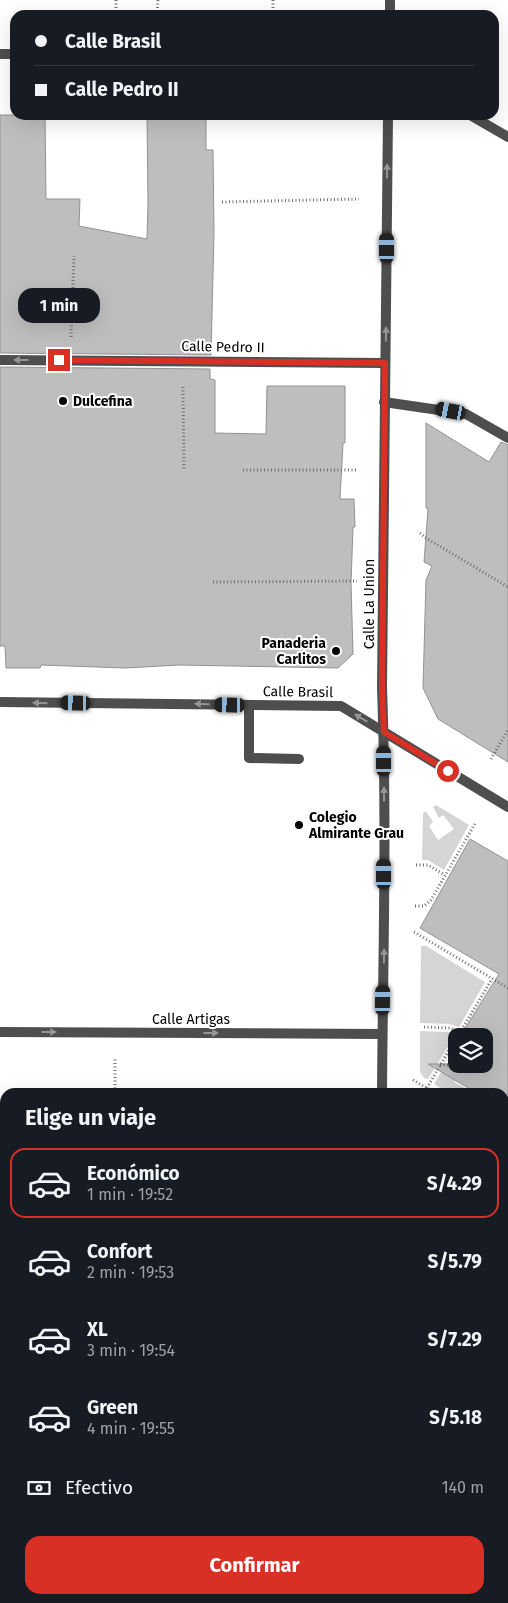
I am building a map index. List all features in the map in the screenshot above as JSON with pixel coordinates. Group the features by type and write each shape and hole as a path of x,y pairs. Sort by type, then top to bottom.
{"street":[{"name":"Calle La Union","path":"382,1088 384,732 382,678 388,120"},
{"path":"478,120 508,138"},
{"name":"Calle Pedro II","path":"0,360 385,363"},
{"path":"384,402 466,414 508,438"},
{"name":"Calle Brasil","path":"0,702 341,706 508,807"},
{"path":"249,705 249,758 299,759"},
{"name":"Calle Artigas","path":"0,1032 382,1034"}],"path":[{"path":"222,202 359,198"},
{"path":"71,343 74,256"},
{"path":"182,381 184,469"},
{"path":"244,470 358,470"},
{"path":"420,533 508,587"},
{"path":"213,582 357,581"},
{"path":"491,759 508,730"},
{"path":"415,906 424,906 429,903 476,822"},
{"path":"416,865 428,865 445,875"},
{"path":"414,932 508,988"},
{"path":"463,1028 492,978"},
{"path":"424,1027 448,1028"},
{"path":"115,1088 116,1033"},
{"path":"413,1080 427,1088 448,1052"},
{"path":"440,1065 448,1065"}],"shaded area":[{"path":"436,805 469,825 444,870 428,860 422,860 423,813 426,811 433,822 429,826 438,840 454,829 443,815 439,818 433,807"},
{"path":"421,946 426,946 485,982 459,1027 449,1024 420,1023"},
{"path":"420,1031 448,1032 448,1046 428,1079 424,1078 420,1072"},
{"path":"443,1069 448,1069 448,1073 459,1073 454,1082 465,1088 441,1088 434,1084"}],"building":[{"path":"0,115 10,115 10,120 45,120 46,199 80,199 79,226 147,239 147,120 206,120 206,150 213,150 214,233 211,355 0,353"},
{"path":"0,367 210,369 210,379 215,380 215,433 266,434 267,386 345,386 345,443 343,443 340,499 354,499 355,527 353,527 351,583 353,654 338,668 179,665 125,668 41,665 40,668 6,668 5,646 0,646"},
{"path":"426,423 489,462 501,442 508,445 508,762 438,719 423,688 426,580 432,566 424,562 428,509 426,508"},
{"path":"470,839 508,861 508,1088 468,1088 428,1064 448,1064 448,1073 493,1073 493,1028 465,1028 499,974 420,928"}],"place":[{"name":"Dulcefina","path":"63,401"},
{"name":"Panaderia Carlitos","path":"336,651"},
{"name":"Colegio Almirante Grau","path":"299,825"}],"route":[{"path":"59,360 385,363 382,688 384,732 448,771"}]}
